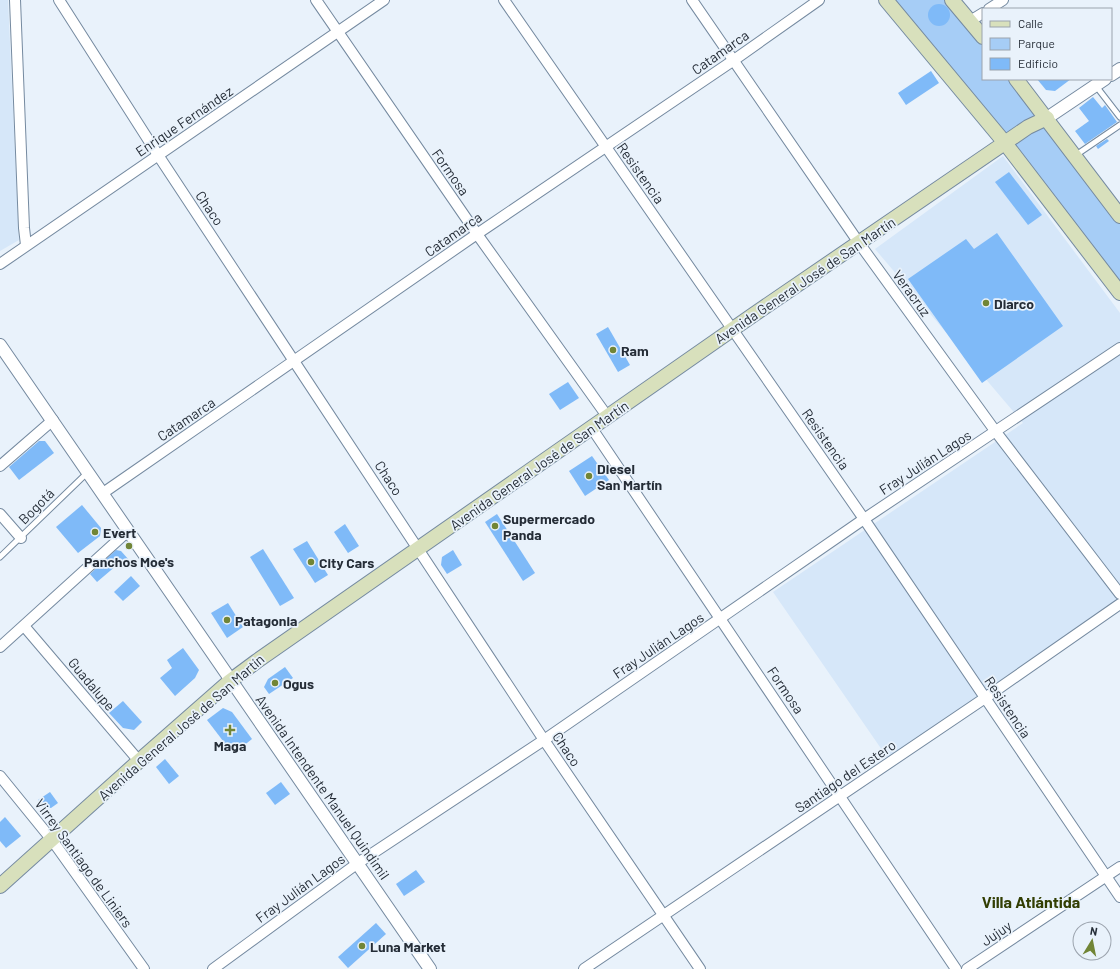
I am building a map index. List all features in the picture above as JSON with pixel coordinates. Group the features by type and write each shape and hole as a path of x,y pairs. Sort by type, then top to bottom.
{"main road":[{"path":"886,0 1005,144 1120,293"},
{"path":"952,0 982,36"},
{"path":"1017,80 1120,216"},
{"name":"Avenida General José de San Martín","path":"0,886 230,681 257,661 732,329 1028,128 1047,118"}],"street":[{"path":"15,0 26,246"},
{"name":"Formosa","path":"316,0 477,234 607,416"},
{"name":"Enrique Fernández","path":"0,264 384,0"},
{"name":"Resistencia","path":"504,0 864,520 1120,897"},
{"name":"Veracruz","path":"692,0 859,243 996,432 1120,594"},
{"name":"Catamarca","path":"103,493 477,234 734,60 819,0"},
{"path":"991,8 1003,0"},
{"name":"Chaco","path":"62,1 158,155 544,740 700,969"},
{"path":"970,22 982,14"},
{"name":"Avenida General José de San Martín","path":"1047,118 1100,82"},
{"name":"Avenida Intendente Manuel Quindimil","path":"0,345 88,471 230,681 358,862 430,969"},
{"name":"Fray Julián Lagos","path":"213,969 358,862 544,740 864,520 1120,348"},
{"path":"0,466 53,420"},
{"name":"Formosa","path":"591,427 722,618 839,796 956,969"},
{"path":"0,514 21,538"},
{"path":"0,647 128,531"},
{"name":"Santiago del Estero","path":"584,969 985,698 1120,604"},
{"name":"Guadalupe","path":"24,626 139,761"},
{"name":"Virrey Santiago de Liniers","path":"0,776 52,840 144,969"},
{"name":"Jujuy","path":"967,969 1120,867"}],"lane":[{"path":"1100,82 1120,117"},
{"path":"1075,156 1120,124"},
{"name":"Bogotá","path":"0,557 88,471"}],"shaded area":[{"path":"0,0 8,0 19,240 0,251"},
{"path":"1003,156 1120,313 1120,598 891,763 773,592 1023,423 875,249"}],"green space":[{"path":"886,0 952,0 982,36 982,80 1017,80 1120,216 1120,293"}],"building":[{"path":"935,4 943,4 950,11 950,19 943,26 935,26 928,19 928,11"},
{"path":"931,71 939,83 906,105 898,93"},
{"path":"1038,80 1070,80 1055,91 1046,90"},
{"path":"1093,97 1102,108 1105,105 1117,122 1085,144 1075,131 1089,121 1079,108"},
{"path":"1107,139 1109,141 1098,149 1096,146"},
{"path":"1009,172 1042,215 1028,225 995,182"},
{"name":"Diarco","path":"997,233 1063,326 982,383 908,279 966,239 974,249"},
{"name":"Ram","path":"608,327 630,365 618,372 596,334"},
{"path":"568,382 579,398 560,410 549,394"},
{"path":"39,441 45,441 54,453 19,480 9,467"},
{"name":"Diesel San Martín","path":"592,456 609,480 585,496 569,471"},
{"path":"82,505 101,528 100,536 78,553 56,527"},
{"path":"497,514 535,573 523,581 485,522"},
{"path":"345,524 359,546 348,553 334,532"},
{"name":"City Cars","path":"307,541 328,575 315,583 293,549"},
{"path":"263,549 294,598 280,606 250,557"},
{"path":"116,550 121,551 129,560 120,568 117,565 97,582 90,574"},
{"path":"453,550 462,565 447,574 441,565 442,557"},
{"path":"131,576 140,586 123,601 114,592"},
{"name":"Patagonia","path":"228,603 243,627 227,638 211,613"},
{"path":"183,648 199,670 195,678 175,696 160,678 172,668 167,660"},
{"name":"Ogus","path":"285,667 293,678 269,694 264,687 268,679"},
{"path":"123,701 142,722 134,730 123,728 109,713"},
{"name":"Maga","path":"223,708 232,712 252,739 233,754 207,720"},
{"path":"165,759 179,776 169,784 156,767"},
{"path":"281,782 290,794 275,805 266,793"},
{"path":"50,792 58,803 51,808 42,806 38,800"},
{"path":"5,817 21,836 6,848 0,841 0,822"},
{"path":"416,870 425,882 404,896 396,884"},
{"name":"Luna Market","path":"376,923 386,934 348,968 338,957"}],"place":[{"name":"Diarco","path":"986,303"},
{"name":"Ram","path":"613,350"},
{"name":"Diesel San Martín","path":"589,476"},
{"name":"Supermercado Panda","path":"495,526"},
{"name":"Evert","path":"95,532"},
{"name":"Panchos Moe's","path":"129,546"},
{"name":"City Cars","path":"311,562"},
{"name":"Patagonia","path":"227,620"},
{"name":"Ogus","path":"275,683"},
{"name":"Maga","path":"230,730"},
{"name":"Luna Market","path":"362,946"}],"district":[{"name":"Villa Atlántida","path":"1031,901"}]}
